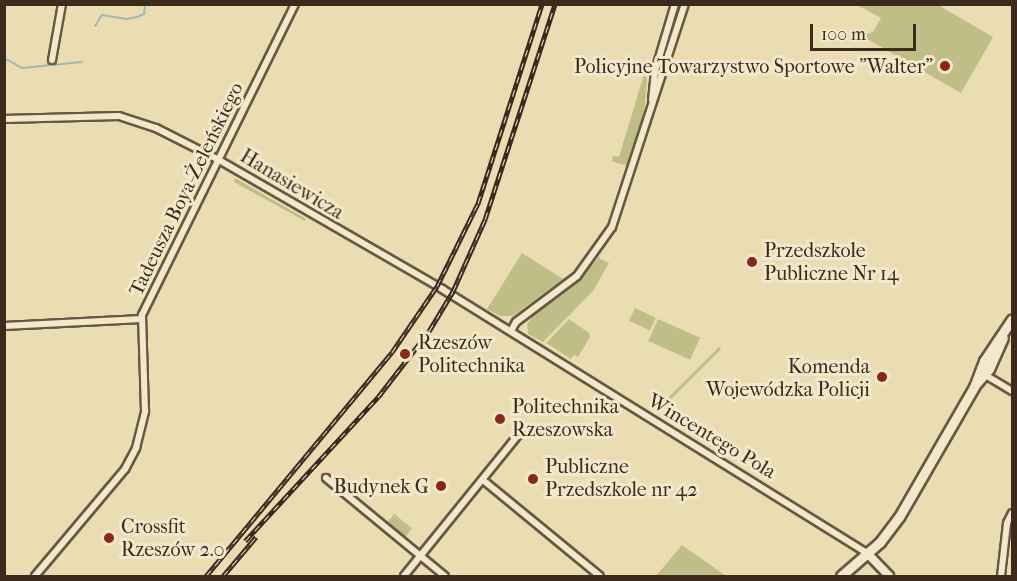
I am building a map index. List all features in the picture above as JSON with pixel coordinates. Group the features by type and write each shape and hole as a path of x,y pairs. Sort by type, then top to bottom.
{"main road":[{"path":"841,576 867,554 899,517 1012,319"}],"street":[{"path":"52,60 62,4"},
{"name":"Tadeusza Boya-Żeleńskiego","path":"35,576 125,469 136,448 145,411 142,319 295,4"},
{"path":"652,108 655,71 675,4"},
{"path":"511,331 516,322 577,276 597,250 620,208 685,4"},
{"name":"Hanasiewicza","path":"4,119 119,116 156,128 219,160 511,331"},
{"path":"4,326 142,319"},
{"name":"Wincentego Pola","path":"511,331 867,554 889,576"},
{"path":"982,373 1012,391"},
{"path":"404,576 523,429"},
{"path":"326,478 445,576"},
{"path":"483,480 600,576"},
{"path":"1001,576 1007,523 1012,513"}],"shaded area":[{"name":"Policyjne Towarzystwo Sportowe \"Walter\"","path":"857,5 938,5 993,37 961,93 867,39 866,34 873,32 881,18"},
{"path":"644,74 647,79 644,116 628,165 620,164 612,161 613,156 619,157"},
{"path":"235,178 306,219 305,221 234,182"},
{"path":"522,253 563,279 513,316 500,316 487,309"},
{"path":"600,256 600,259 609,263 593,291 543,342 528,334 527,324 536,312 577,281"},
{"path":"635,308 656,318 650,330 629,321"},
{"path":"569,319 589,333 590,337 578,357 574,355 571,359 546,343"},
{"path":"658,319 700,338 690,360 648,341"},
{"path":"719,347 721,349 665,405 663,403"},
{"path":"394,514 412,528 405,537 387,523"},
{"path":"682,545 726,576 656,576"}],"waterway":[{"path":"95,26 102,15 127,19 144,14 145,4"},
{"path":"4,58 22,68 82,62"}],"railway":[{"path":"206,576 392,352 437,286 478,203 542,4"},
{"path":"245,541 378,397 429,331 453,291 485,219 555,4"},
{"path":"223,576 256,537"}],"place":[{"name":"Policyjne Towarzystwo Sportowe \"Walter\"","path":"945,66"},
{"name":"Przedszkole Publiczne Nr 14","path":"752,262"},
{"name":"Rzeszów Politechnika","path":"405,354"},
{"name":"Komenda Wojewódzka Policji","path":"882,377"},
{"name":"Politechnika Rzeszowska","path":"500,419"},
{"name":"Publiczne Przedszkole nr 42","path":"533,479"},
{"name":"Budynek G","path":"441,486"},
{"name":"Crossfit Rzeszów 2.0","path":"109,538"}]}
